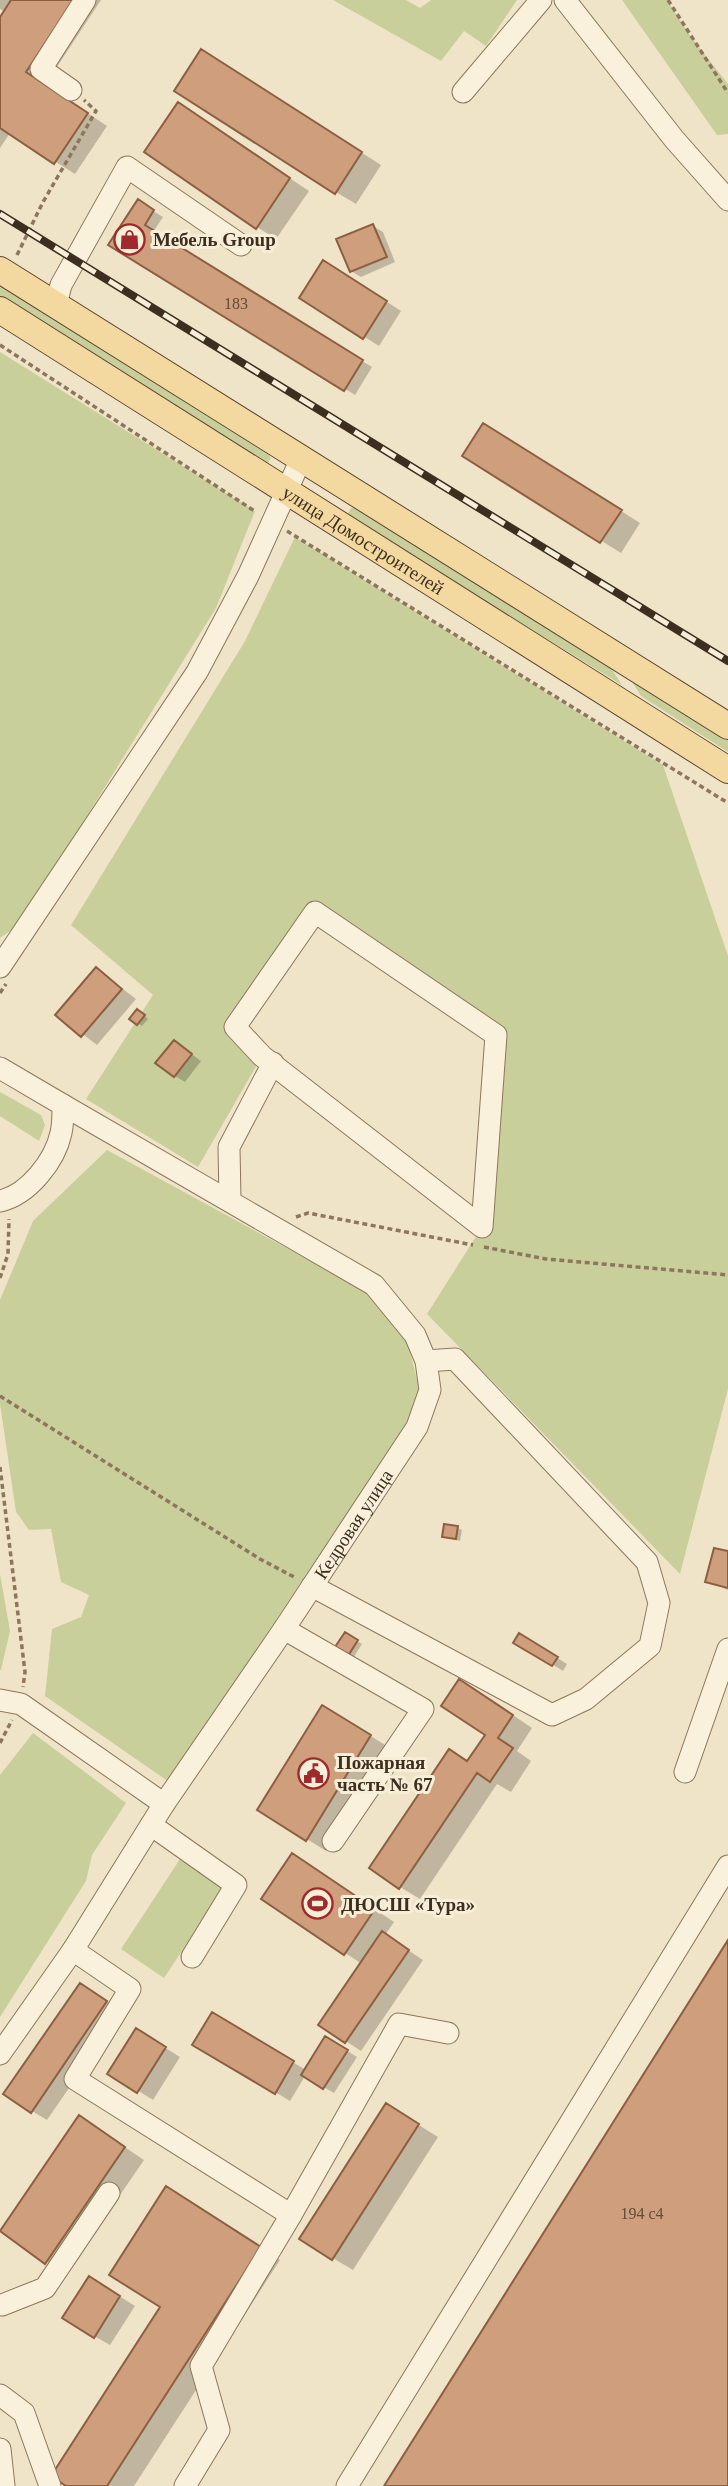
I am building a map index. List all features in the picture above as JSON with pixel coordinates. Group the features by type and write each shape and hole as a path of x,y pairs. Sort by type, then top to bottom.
{"main road":[{"name":"улица Домостроителей","path":"8,263 56,305 728,726"},
{"name":"улица Домостроителей","path":"0,310 728,770"}],"street":[{"path":"71,90 41,69 85,0"},
{"path":"463,92 541,0"},
{"path":"565,0 724,188"},
{"path":"56,305 69,270 127,167 241,245"},
{"path":"0,967 197,672 248,576 301,459"},
{"path":"315,912 496,1035 482,1227 273,1063 262,1056 235,1027 315,912"},
{"path":"230,1200 229,1147 273,1063"},
{"name":"Кедровая улица","path":"0,1068 374,1285 415,1335 426,1361 430,1391 417,1427 284,1629 164,1804 73,1950 0,2054"},
{"path":"5,1200 36,1182 61,1135 63,1105"},
{"path":"312,1586 552,1715 586,1699 650,1646 659,1603 647,1562 455,1359 426,1361"},
{"path":"284,1629 423,1709 332,1840"},
{"path":"685,1772 728,1649"},
{"path":"10,1702 164,1804"},
{"path":"151,1825 236,1885 192,1957"},
{"path":"346,2486 728,1866"},
{"path":"73,1950 130,1990 75,2080 291,2215"},
{"path":"185,2486 219,2430 201,2366 291,2215 399,2024 448,2032"},
{"path":"1,2306 45,2288 109,2193"},
{"path":"0,2395 24,2413 50,2486"},
{"path":"0,2449 4,2486"}],"path":[{"path":"668,0 728,93"},
{"path":"8,263 96,111 71,90"},
{"path":"0,345 272,522 728,803"},
{"path":"0,1278 8,1254 5,1200"},
{"path":"274,1225 308,1213 546,1259 728,1275"},
{"path":"0,1396 260,1559 312,1586"},
{"path":"0,1467 25,1672 10,1702 0,1744"}],"green space":[{"path":"333,0 406,0 420,8 431,0 517,0 486,46 464,31 441,61"},
{"path":"622,0 667,0 691,37 728,84 728,134 717,135"},
{"path":"0,284 268,454 271,458 268,463 262,463 0,297"},
{"path":"0,352 255,511 216,608 20,924 0,938"},
{"path":"357,507 609,665 622,685 350,518 348,513 351,508"},
{"path":"295,537 663,765 728,956 728,1389 680,1574 427,1314 482,1227 496,1035 315,913 235,1026 262,1056 198,1167 86,1099 153,995 71,925 245,641"},
{"path":"629,677 728,739 728,752 641,696"},
{"path":"0,1092 41,1115 45,1125 39,1141 0,1116"},
{"path":"107,1150 378,1298 408,1344 421,1395 407,1429 307,1573 169,1782 45,1696 52,1629 81,1617 89,1595 61,1582 51,1529 29,1530 16,1512 0,1404 0,1300 33,1221"},
{"path":"0,1574 10,1631 1,1670 0,1670"},
{"path":"33,1733 126,1803 92,1855 86,1881 0,2017 0,1775"},
{"path":"182,1856 226,1885 164,1978 121,1949"}],"building":[{"path":"11,0 74,0 26,72 88,113 54,164 0,128 0,17"},
{"path":"201,49 362,152 335,194 174,91"},
{"path":"178,102 290,178 256,229 144,152"},
{"path":"138,199 154,210 145,225 363,360 344,391 108,245"},
{"path":"373,224 387,257 350,272 336,239"},
{"path":"323,260 387,301 363,339 299,298"},
{"path":"483,423 622,510 600,543 462,456"},
{"path":"96,967 122,989 81,1037 55,1015"},
{"path":"137,1009 145,1015 137,1025 129,1019"},
{"path":"174,1040 192,1054 174,1077 155,1063"},
{"path":"444,1524 458,1526 456,1539 442,1537"},
{"path":"714,1548 728,1551 728,1588 705,1582"},
{"path":"345,1632 358,1640 346,1659 333,1650"},
{"path":"519,1633 558,1657 552,1666 513,1643"},
{"path":"459,1679 513,1715 498,1738 513,1748 490,1782 477,1773 399,1889 369,1868 449,1749 467,1761 485,1735 441,1706"},
{"name":"Пожарная часть № 67","path":"322,1705 371,1735 306,1841 257,1810"},
{"name":"ДЮСШ «Тура»","path":"292,1853 375,1909 344,1955 261,1899"},
{"path":"382,1931 409,1950 345,2043 318,2025"},
{"path":"728,1940 728,2486 384,2486"},
{"path":"80,1983 107,2001 31,2113 3,2094"},
{"path":"212,2012 294,2061 275,2094 192,2045"},
{"path":"136,2028 166,2047 137,2093 107,2074"},
{"path":"325,2036 348,2050 323,2089 301,2075"},
{"path":"386,2103 419,2124 332,2260 299,2239"},
{"path":"79,2115 125,2147 45,2264 0,2231"},
{"path":"166,2186 261,2247 107,2486 66,2486 51,2476 160,2307 109,2275"},
{"path":"89,2276 120,2296 94,2338 62,2318"}],"railway":[{"path":"0,214 728,661"}],"place":[{"name":"Мебель Group","path":"130,239"},
{"name":"Пожарная часть № 67","path":"314,1773"},
{"name":"ДЮСШ «Тура»","path":"318,1904"}]}
